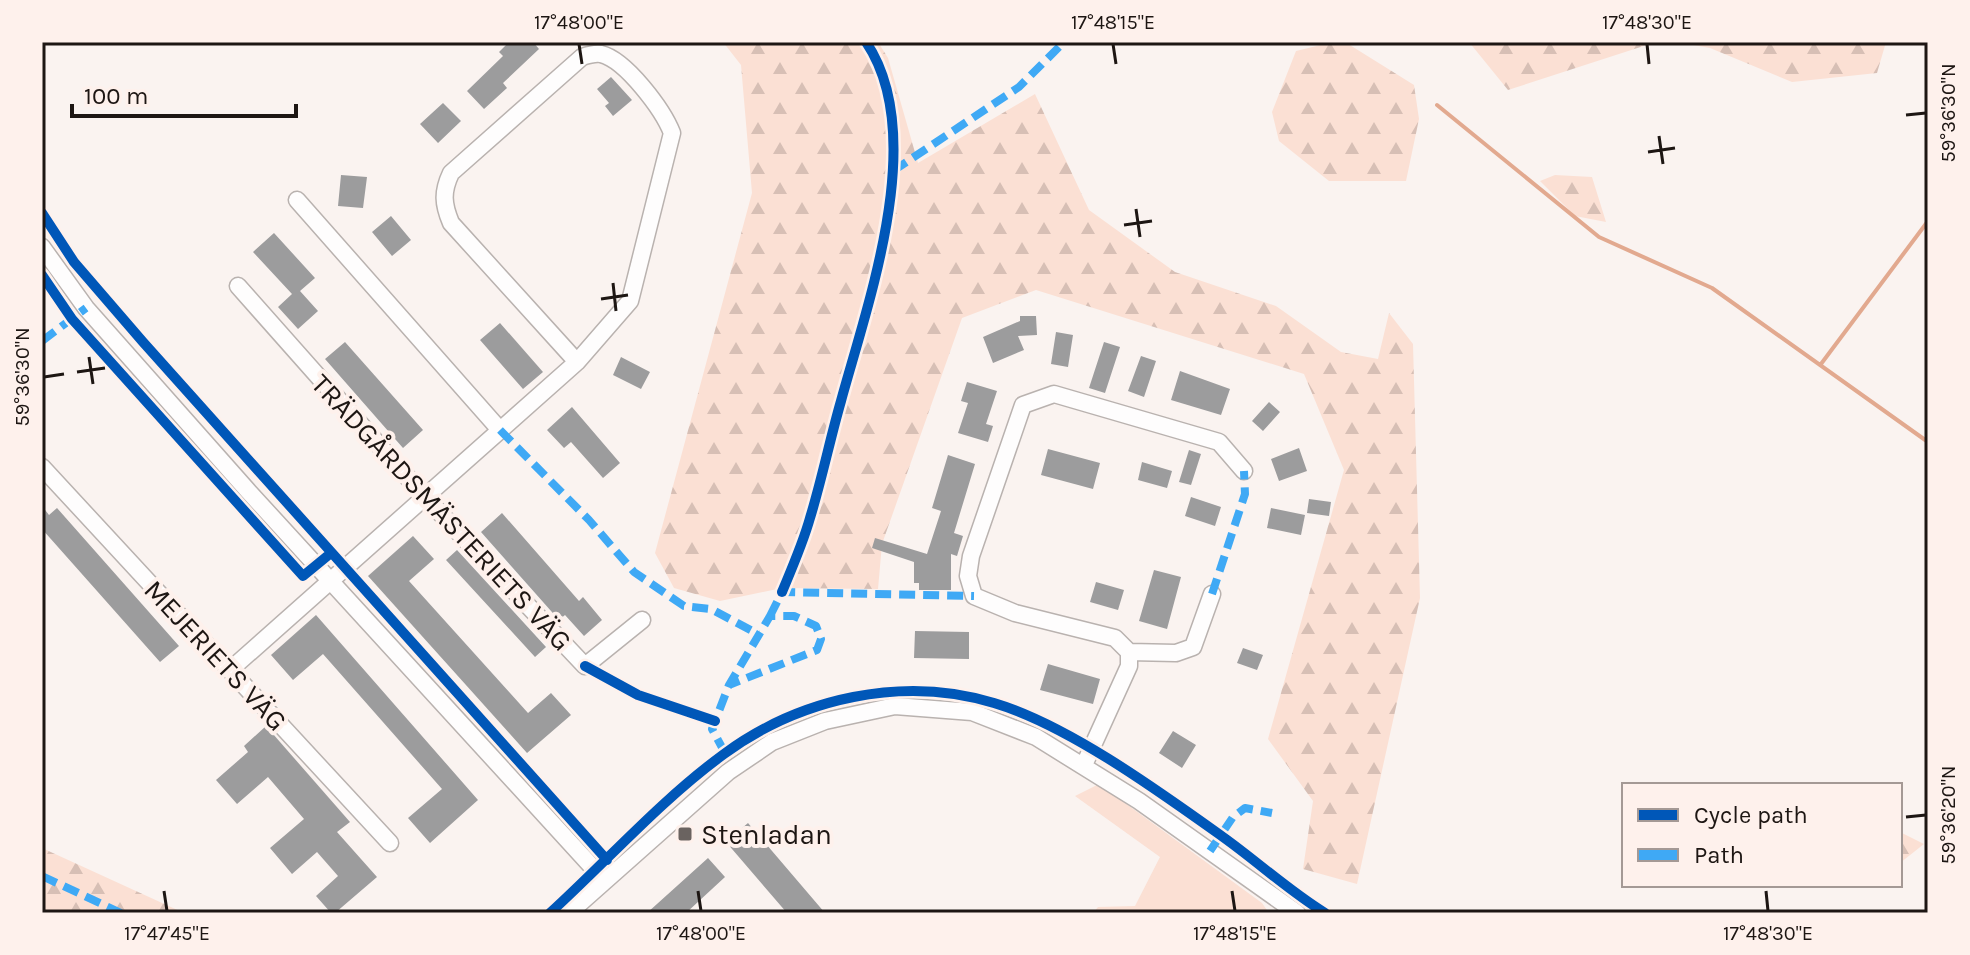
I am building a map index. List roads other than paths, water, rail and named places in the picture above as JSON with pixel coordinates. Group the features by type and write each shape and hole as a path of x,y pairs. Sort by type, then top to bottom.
{"street":[{"path":"230,670 577,362 630,301 672,133 663,110 613,60 598,53 582,57 451,173 444,189 444,207 451,223 577,362"},
{"path":"297,200 500,430"},
{"path":"42,247 86,308 605,881"},
{"name":"TRÄDGÅRDSMÄSTERIETS VÄG","path":"238,286 425,497 585,666 642,620"},
{"path":"1212,594 1193,647 1176,653 1129,652 1115,638 1015,613 974,596 968,576 971,556 1023,405 1054,394 1219,442 1244,471"},
{"name":"MEJERIETS VÄG","path":"42,467 390,843"},
{"path":"1084,765 1129,666 1129,652"},
{"path":"569,913 728,772 772,742 825,721 895,706 972,712 1036,737 1084,765 1297,913"}],"waterway":[{"path":"1437,105 1599,237 1712,288 1928,442"},
{"path":"1821,364 1928,221"}],"place":[{"name":"Stenladan","path":"685,834"}]}
